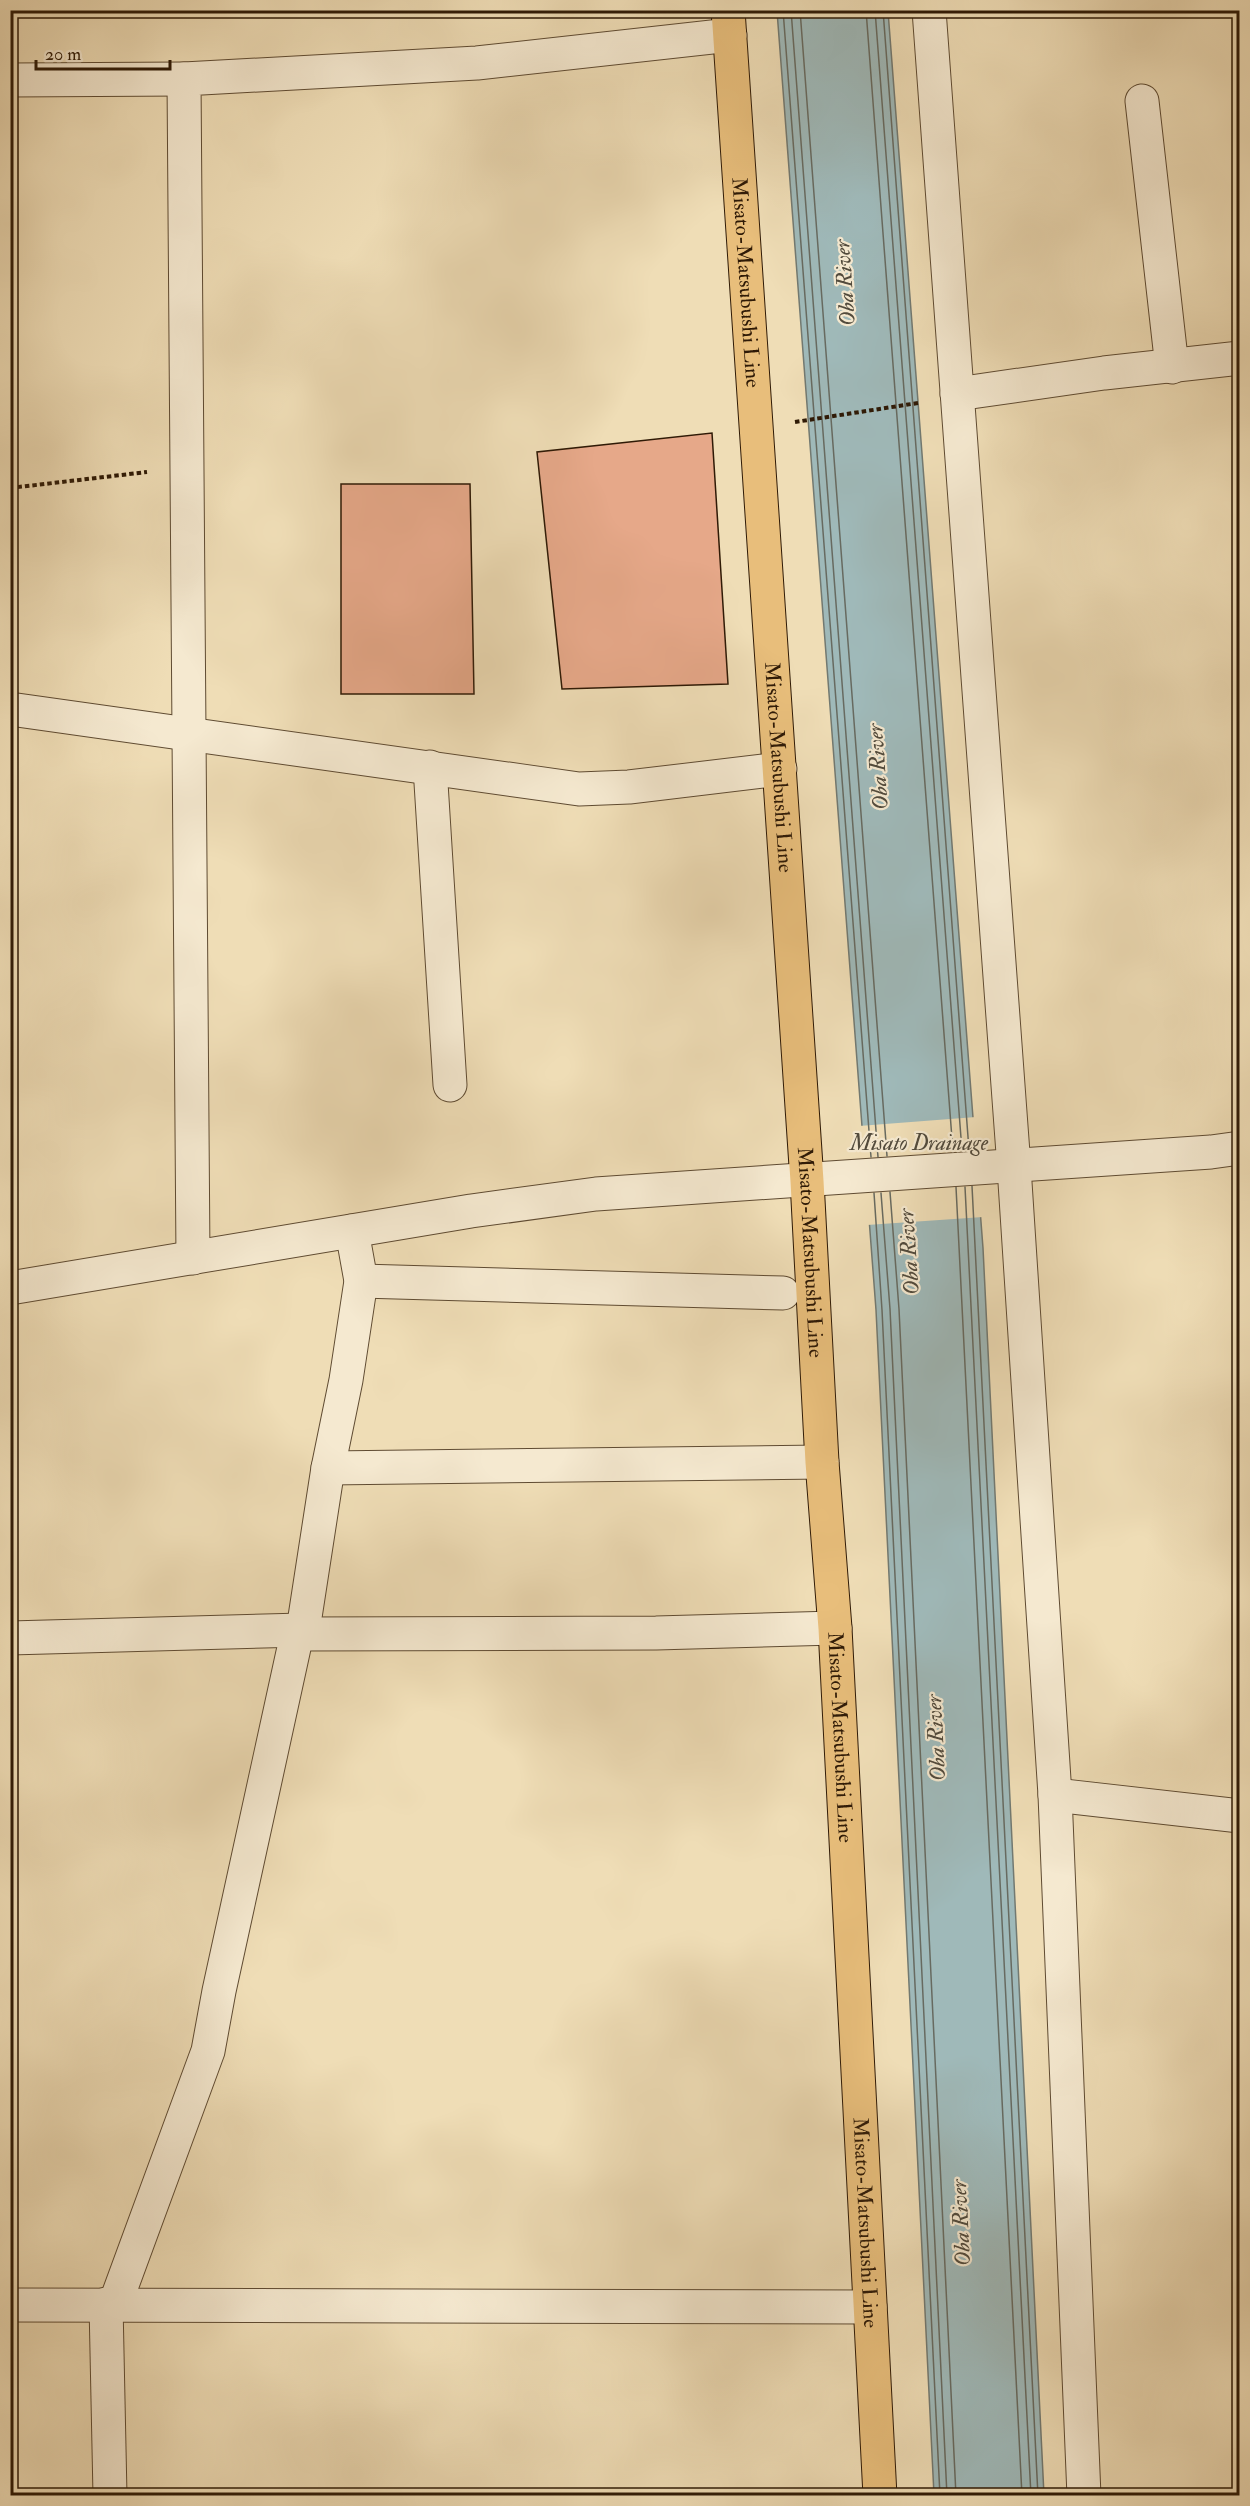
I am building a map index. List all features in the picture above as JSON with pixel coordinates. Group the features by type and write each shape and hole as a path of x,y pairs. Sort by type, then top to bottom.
{"main road":[{"name":"Misato-Matsubushi Line","path":"729,23 807,1181 822,1462 835,1628 880,2496"}],"street":[{"path":"928,10 957,396 1003,1167 1055,1795 1083,2496"},
{"path":"10,80 184,79 477,63 729,23"},
{"path":"184,79 193,1258"},
{"path":"1142,101 1172,367"},
{"path":"957,396 1104,373 1239,358"},
{"path":"10,709 579,789 629,787 780,769"},
{"path":"430,767 450,1085"},
{"path":"10,1288 471,1211 596,1194 1003,1167 1239,1148"},
{"path":"110,2496 110,2304 208,2051 219,1991 300,1632 328,1468 346,1380 361,1281 352,1231"},
{"path":"361,1281 783,1293"},
{"path":"328,1468 822,1462"},
{"path":"10,1638 300,1632 656,1633 835,1628"},
{"path":"1055,1795 1239,1816"},
{"path":"10,2305 870,2307"}],"path":[{"path":"794,422 957,396"},
{"path":"10,488 156,471"}],"water":[{"name":"Misato Drainage","path":"777,11 888,11 983,1248 1044,2495 934,2495 876,1310"}],"pier":[{"path":"976,1117 983,1217 867,1225 859,1126"}],"building":[{"path":"712,433 728,684 562,689 537,452"},
{"path":"341,484 470,484 474,694 341,694"}],"water label":[{"name":"Oba River","path":"845,283"},
{"name":"Oba River","path":"878,767"},
{"name":"Oba River","path":"909,1252"},
{"name":"Oba River","path":"936,1738"},
{"name":"Oba River","path":"961,2223"}]}
